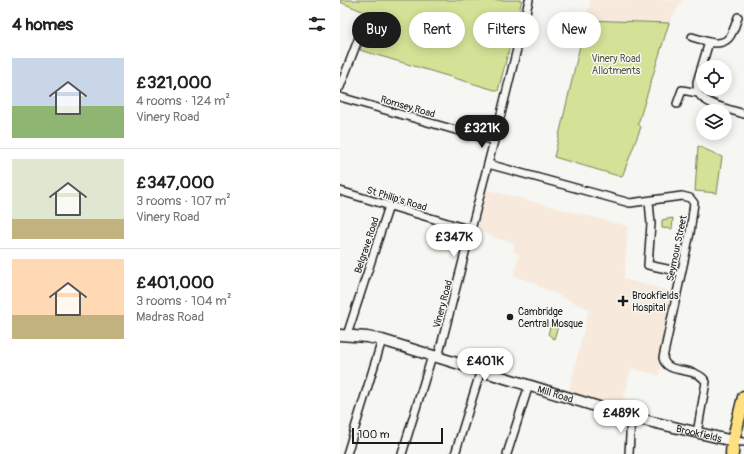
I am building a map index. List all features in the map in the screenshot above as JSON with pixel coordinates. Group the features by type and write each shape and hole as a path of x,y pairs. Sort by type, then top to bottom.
{"main road":[{"path":"732,454 739,442 744,397"}],"street":[{"name":"Vinery Road","path":"402,454 435,356 471,230 529,0"},
{"path":"692,37 719,44 732,36 738,17"},
{"path":"704,60 710,42"},
{"path":"340,87 355,48"},
{"path":"677,104 682,90 696,92"},
{"path":"702,96 705,100 713,104"},
{"name":"Romsey Road","path":"340,97 494,141"},
{"path":"732,111 744,114"},
{"name":"Seymour Street","path":"488,164 625,202 635,203 682,196 690,198 694,203 690,233 663,358 664,362 670,368 696,373 704,378 706,382 697,433"},
{"name":"St Philip's Road","path":"340,191 471,230"},
{"path":"649,201 651,224 648,266 681,272"},
{"name":"Belgrave Road","path":"344,335 388,206"},
{"name":"Mill Road","path":"344,335 382,340 631,417"},
{"path":"347,454 382,340"},
{"path":"455,454 481,370"},
{"path":"507,454 529,385"},
{"path":"629,454 631,417"},
{"name":"Brookfields","path":"631,417 739,442"}],"shaded area":[{"path":"591,0 682,0 669,23 601,21 601,12 588,12"},
{"name":"Brookfields Hospital","path":"484,189 628,226 624,279 676,293 659,375 631,369 621,410 568,394 589,309 537,286 537,284 514,276 519,255 513,250 515,246 512,242 494,238 493,236 474,230"}],"green space":[{"path":"340,0 522,0 519,12 473,12 473,48 509,48 498,91 360,50 361,48 401,48 401,12 365,12 340,2"},
{"name":"Vinery Road Allotments","path":"601,21 669,23 638,124 641,127 622,177 554,157 579,48 601,48"},
{"path":"698,146 722,157 717,193 695,191"},
{"path":"673,218 672,229 662,228 662,220"},
{"path":"553,318 558,326 554,339 548,334"}],"place":[{"name":"Brookfields Hospital","path":"623,301"},
{"name":"Cambridge Central Mosque","path":"510,317"}]}
